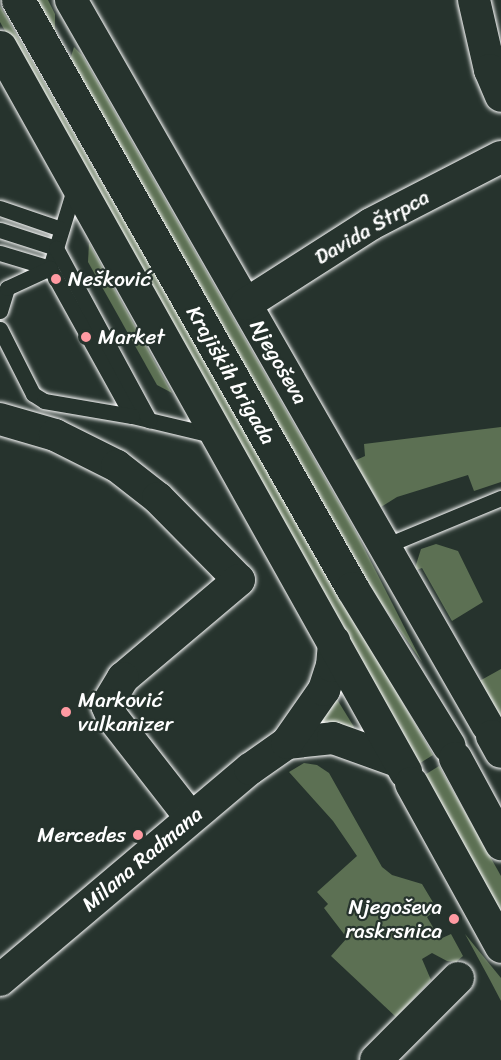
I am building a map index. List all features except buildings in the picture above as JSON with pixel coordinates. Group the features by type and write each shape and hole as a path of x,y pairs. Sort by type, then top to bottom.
{"main road":[{"name":"Krajiških brigada","path":"18,0 352,588 452,752 501,843"},
{"name":"Krajiških brigada","path":"0,47 334,641 501,946"}],"street":[{"name":"Njegoševa","path":"71,0 493,738"},
{"path":"474,0 490,70 501,96"},
{"name":"Davida Štrpca","path":"246,304 371,224 501,157"},
{"path":"0,419 55,435 117,466 158,498 239,580 123,678 107,705 112,717 191,818"},
{"name":"Milana Radmana","path":"0,980 191,818 287,743 324,690 332,666 334,641"},
{"path":"287,743 333,738 405,772"},
{"path":"376,1060 458,978"}],"lane":[{"path":"0,310 7,288 50,268 76,180"},
{"path":"0,208 61,229"},
{"path":"0,230 56,248 149,420"},
{"path":"0,253 50,268 132,416"},
{"path":"0,329 33,394 44,401 132,416 218,437"},
{"path":"385,546 501,498"}],"green space":[{"path":"33,0 48,0 55,14 55,31"},
{"path":"0,6 433,755 417,765 0,22"},
{"path":"74,47 82,55 358,536 422,662 376,596 80,85 70,60"},
{"path":"89,243 172,393 157,385 88,262"},
{"path":"501,427 501,482 474,491 468,475 397,497 381,507 354,461 365,456 364,444"},
{"path":"436,544 458,551 483,602 452,621 422,568 414,571 421,549"},
{"path":"501,669 501,717 494,721 474,684"},
{"path":"335,696 354,727 353,730 316,728"},
{"path":"304,763 317,765 329,773 382,867 392,875 422,884 437,909 427,917 440,939 451,934 463,956 456,962 447,961 432,953 422,959 431,980 396,1017 331,956 347,938 324,908 328,904 317,892 357,856 333,821 289,772"},
{"path":"439,766 501,876 501,914 423,776"},
{"path":"465,934 501,978 501,1001 490,980"}],"place":[{"name":"Nešković","path":"56,279"},
{"name":"Market","path":"86,337"},
{"name":"Marković vulkanizer","path":"66,712"},
{"name":"Mercedes","path":"138,835"},
{"name":"Njegoševa raskrsnica","path":"454,919"}]}
